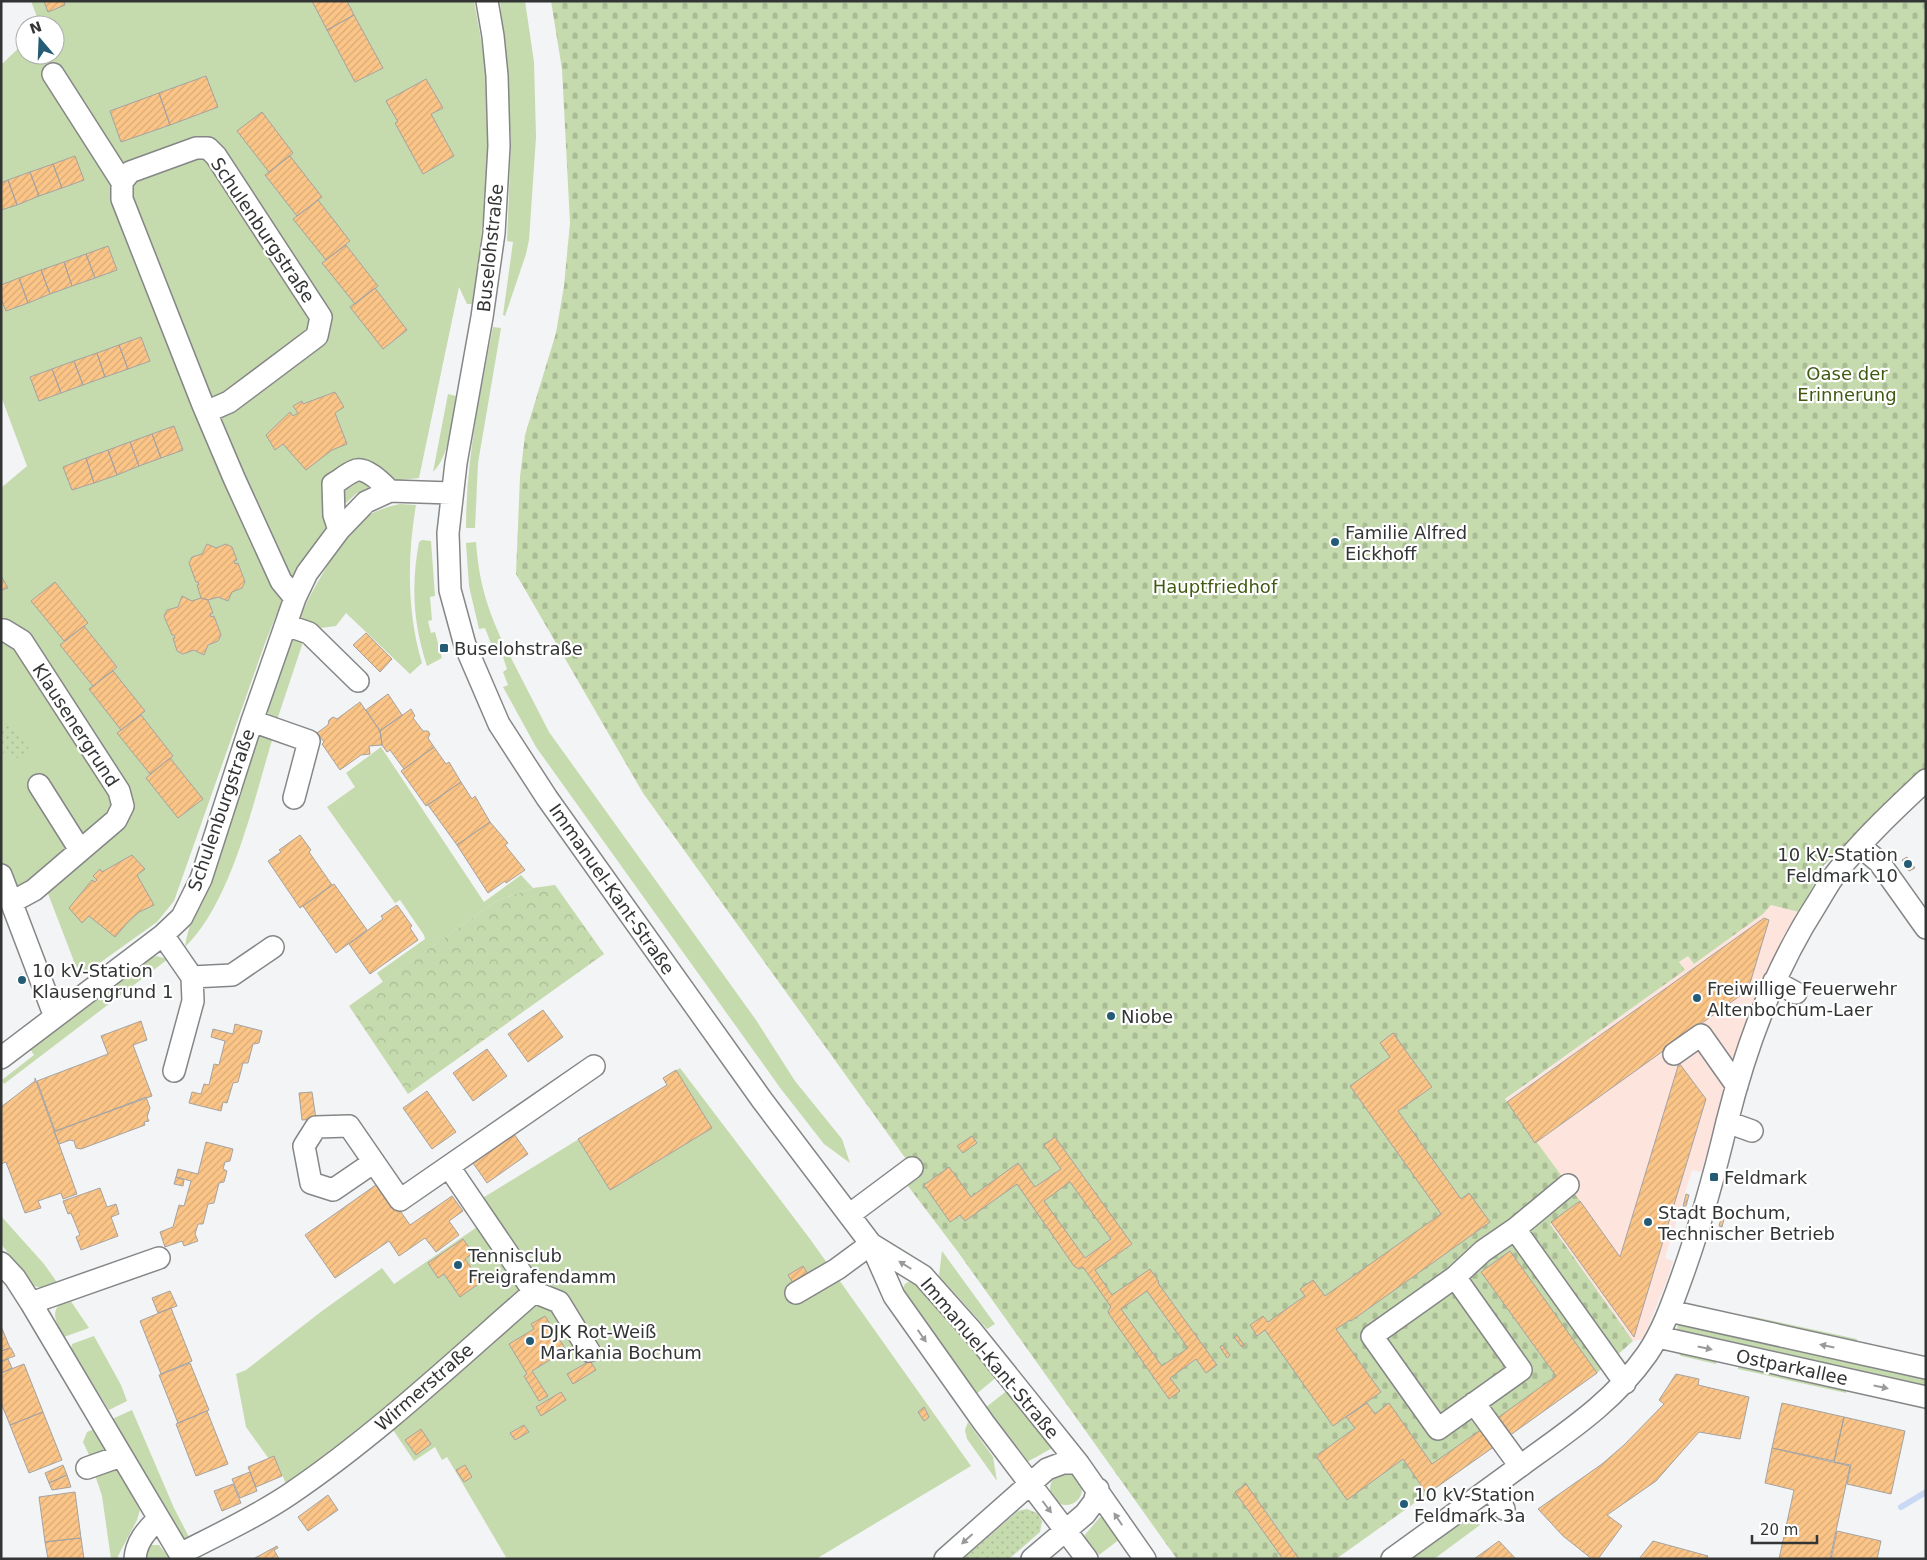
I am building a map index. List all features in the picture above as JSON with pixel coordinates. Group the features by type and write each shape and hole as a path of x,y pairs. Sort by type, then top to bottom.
{"street":[{"name":"Buselohstraße","path":"451,493 482,318 494,233 499,146 497,76 493,36 486,1"},
{"path":"53,74 122,182 122,200 206,412 281,581 296,598"},
{"name":"Schulenburgstraße","path":"122,182 130,172 196,148 208,148 216,156 321,317 317,336 229,402 206,412"},
{"path":"339,530 334,515 334,484 355,470 362,470 381,482 390,491"},
{"name":"Schulenburgstraße","path":"1,1058 163,935 182,916 201,879 252,721 296,598 307,574 339,530 366,502 390,491 451,493"},
{"name":"Immanuel-Kant-Straße","path":"451,493 448,533 450,590 462,638 499,724 547,798 710,1028 871,1244 894,1296 1029,1484 1087,1559"},
{"path":"286,625 309,633 358,681"},
{"name":"Klausenergrund","path":"1,630 22,641 119,791 123,806 116,820 34,890 12,902"},
{"path":"252,721 309,741 294,798"},
{"path":"1392,1559 1593,1413 1625,1383 1658,1337 1698,1229 1753,1034 1774,982 1800,930 1836,874 1860,846 1926,780"},
{"path":"39,785 80,850"},
{"path":"1860,846 1879,862 1926,928"},
{"path":"1,875 55,1017"},
{"path":"163,935 192,977 193,1001 174,1071"},
{"path":"192,977 232,975 274,947"},
{"path":"1774,982 1796,993"},
{"path":"1674,1054 1701,1035 1737,1086"},
{"path":"374,1162 400,1200 594,1066"},
{"path":"1727,1122 1752,1131"},
{"path":"449,1166 534,1292 559,1302 589,1351"},
{"path":"849,1215 912,1168"},
{"path":"1455,1277 1521,1370 1438,1429 1372,1336 1455,1277 1483,1251 1515,1229 1568,1185"},
{"path":"1515,1229 1625,1383"},
{"name":"Immanuel-Kant-Straße","path":"871,1244 923,1276 1010,1376 1098,1489 1145,1559"},
{"path":"796,1293 837,1269 871,1244"},
{"path":"31,1303 158,1258"},
{"name":"Wirmerstraße","path":"1,1263 15,1278 31,1303 101,1418 121,1456 181,1556 290,1494 370,1434 534,1292"},
{"name":"Ostparkallee","path":"1669,1311 1926,1368"},
{"name":"Ostparkallee","path":"1658,1337 1926,1397"},
{"path":"1474,1403 1520,1466"},
{"path":"87,1468 121,1456"},
{"name":"Immanuel-Kant-Straße","path":"1029,1484 1047,1469 1063,1463 1078,1464"},
{"path":"945,1559 1029,1484"},
{"path":"1490,1488 1504,1509"},
{"path":"1032,1559 1085,1514 1094,1502 1098,1489"},
{"path":"135,1559 136,1548 144,1534 158,1519"}],"shaded area":[{"path":"1771,905 1799,912 1772,960 1749,1019 1701,1172 1692,1170 1665,1258 1673,1261 1667,1280 1643,1339 1633,1341 1550,1224 1580,1202 1505,1100 1685,970 1679,962 1688,956 1694,964 1763,914"}],"green space":[{"path":"31,1 474,1 483,52 487,98 486,187 473,304 467,304 459,287 419,478 381,482 357,493 335,513 287,589 265,643 174,901 157,922 80,977 47,891 1,904 1,488 27,466 1,396 1,65 15,52 15,65 65,65 65,15 36,15"},
{"path":"500,1 525,1 534,62 536,137 529,240 505,316 503,315 513,242 507,241 511,141"},
{"name":"Hauptfriedhof","path":"551,1 1926,1 1926,770 1824,865 1799,912 1771,905 1763,914 1694,964 1688,956 1679,962 1685,970 1505,1099 1580,1201 1550,1224 1633,1341 1597,1373 1336,1559 1177,1559 958,1252 905,1182 916,1173 643,793 516,574 520,477 525,435 556,333 564,286 570,223 562,69"},
{"path":"493,327 501,328 478,463 475,528 466,528 471,452"},
{"path":"448,394 456,396 447,447 439,465 433,472"},
{"path":"400,504 416,505 411,545 410,585 413,625 422,663 410,674 346,613 336,626 321,628 299,618 328,565 355,528 372,513"},
{"path":"422,540 431,541 435,596 430,597 432,620 428,621 431,633 435,632 442,658 427,666 416,619 414,589 416,558 419,542"},
{"path":"476,542 479,571 485,597 506,649 495,654 485,628 479,629 469,586 466,543"},
{"path":"305,636 277,720 271,719 267,711 293,637"},
{"path":"509,654 549,732 756,1020 795,1081 842,1139 850,1163 824,1144 781,1089 536,747 503,687 508,685 503,672 507,669 503,657"},
{"path":"11,723 30,750 15,759 10,751 4,755 1,750 1,730"},
{"path":"259,733 273,737 239,848 216,904 201,928 185,947 192,918 218,854"},
{"path":"381,747 484,902 521,875 533,888 496,901 383,982 377,973 425,939 424,935 400,900 395,903 327,807 355,787 346,773"},
{"path":"555,885 604,954 408,1094 349,1006 496,901 533,888"},
{"path":"156,956 168,959 4,1084 2,1080 34,1055 30,1049"},
{"path":"680,1068 810,1239 971,1466 816,1559 507,1559 447,1457 442,1460 435,1447 414,1461 383,1415 287,1486 274,1457 269,1459 246,1427 236,1374 246,1370 322,1311 382,1268 394,1284 480,1225 468,1207 667,1085 663,1078"},
{"path":"1,1216 44,1264 59,1285 47,1289 34,1286 1,1244"},
{"path":"942,1251 995,1324 987,1329 939,1276"},
{"path":"908,1282 917,1283 998,1376 975,1395 902,1290"},
{"path":"68,1297 89,1328 64,1337 55,1316 58,1306"},
{"path":"1750,1316 1857,1339 1855,1346 1748,1322"},
{"path":"1678,1323 1926,1374 1926,1390 1677,1330"},
{"path":"94,1336 121,1385 127,1401 109,1410 71,1349 72,1344"},
{"path":"1678,1349 1717,1357 1716,1364 1681,1356 1678,1353"},
{"path":"1739,1362 1847,1386 1846,1393 1738,1369"},
{"path":"1009,1389 1053,1447 1027,1462 985,1408"},
{"path":"132,1410 174,1508 190,1539 185,1541 112,1419"},
{"path":"968,1422 993,1457 997,1481 967,1439 965,1430"},
{"path":"94,1429 109,1455 90,1457 83,1442 87,1432"},
{"path":"115,1464 140,1510 118,1559 111,1559 102,1496 94,1472"},
{"path":"1066,1473 1072,1474 1077,1478 1081,1483 1081,1495 1077,1500 1072,1504 1066,1505 1060,1504 1055,1500 1051,1495 1050,1489 1051,1483 1055,1478 1060,1474"},
{"path":"1027,1509 1037,1513 1042,1521 1040,1532 1009,1559 963,1559 1018,1511"},
{"path":"1472,1514 1480,1525 1434,1559 1410,1559"},
{"path":"1100,1517 1103,1517 1120,1539 1099,1555 1084,1536"},
{"path":"147,1545 159,1545 170,1559 140,1559"}],"building":[{"path":"44,1 64,1 65,5 48,12"},
{"path":"312,1 347,1 354,15 327,30"},
{"path":"354,15 383,68 355,82 327,30"},
{"path":"206,76 218,107 170,125 159,93"},
{"path":"426,79 443,108 431,114 454,156 423,174 395,123 398,122 386,101"},
{"path":"159,93 170,125 121,142 110,111"},
{"path":"262,112 293,153 269,172 237,131"},
{"path":"75,156 84,180 62,188 53,164"},
{"path":"290,156 322,197 297,216 265,175"},
{"path":"53,164 62,188 39,196 30,172"},
{"path":"30,172 39,196 17,205 8,180"},
{"path":"8,180 17,205 1,210 1,183"},
{"path":"318,200 350,241 326,260 293,219"},
{"path":"346,245 378,286 355,304 322,263"},
{"path":"108,246 117,270 95,278 86,254"},
{"path":"86,254 95,278 72,286 64,262"},
{"path":"64,262 72,286 50,294 41,270"},
{"path":"41,270 50,294 28,303 19,278"},
{"path":"19,278 28,303 6,311 1,299 1,285"},
{"path":"375,288 407,330 383,349 350,307"},
{"path":"141,337 150,361 128,369 119,345"},
{"path":"119,345 128,369 105,377 97,353"},
{"path":"97,353 105,377 83,385 74,361"},
{"path":"74,361 83,385 61,393 52,369"},
{"path":"52,369 61,393 39,401 30,377"},
{"path":"335,392 344,407 335,413 347,444 332,450 306,470 283,444 275,450 266,435 290,412 293,416 298,413 293,406 302,401 303,404"},
{"path":"174,426 183,450 161,458 152,434"},
{"path":"152,434 161,458 139,466 130,442"},
{"path":"130,442 139,466 117,475 108,450"},
{"path":"108,450 117,475 94,483 86,458"},
{"path":"86,458 94,483 72,490 63,467"},
{"path":"207,544 216,548 226,544 232,547 237,560 234,561 235,564 238,563 245,582 242,588 232,592 228,601 218,597 208,600 201,598 197,585 199,585 198,582 196,582 189,563 192,557 202,554"},
{"path":"1,576 8,588 1,590"},
{"path":"55,582 88,623 64,641 31,601"},
{"path":"182,596 192,601 201,598 208,600 213,613 210,614 211,617 214,616 221,635 218,641 208,645 204,655 194,650 183,654 177,651 173,638 175,638 174,635 172,635 164,616 167,610 178,607"},
{"path":"84,626 117,667 93,686 60,645"},
{"path":"366,633 392,659 380,672 353,645"},
{"path":"113,671 145,711 121,730 89,689"},
{"path":"388,694 402,715 380,731 366,710"},
{"path":"360,702 380,731 382,745 369,746 370,754 361,755 340,770 322,744 324,742 317,733 328,725 329,720 333,717 337,719"},
{"path":"411,709 415,716 413,718 423,731 428,731 430,734 428,738 434,747 404,769 390,750 387,752 382,745 380,731"},
{"path":"141,715 173,756 150,774 117,733"},
{"path":"434,747 446,764 449,762 461,782 426,806 401,771"},
{"path":"170,758 203,799 178,818 146,778"},
{"path":"461,782 472,799 475,796 490,822 457,845 428,805"},
{"path":"490,822 508,843 505,845 525,870 488,893 457,845"},
{"path":"300,835 311,850 309,852 332,885 300,908 268,861 281,852 279,850"},
{"path":"132,855 145,869 137,875 154,905 139,912 115,937 89,916 82,923 69,908 92,880 95,882 97,880 93,876 100,869 102,872"},
{"name":"10 kV-Station Feldmark 10","path":"1907,857 1915,868 1909,871 1902,860"},
{"path":"334,884 367,930 336,953 303,906"},
{"path":"397,905 412,926 410,928 418,940 370,974 349,944 383,919 381,916"},
{"path":"1764,918 1769,920 1748,990 1535,1143 1507,1102"},
{"name":"10 kV-Station Klausengrund 1","path":"22,974 26,984 21,985 18,976"},
{"path":"543,1010 563,1037 528,1062 508,1034"},
{"path":"141,1021 147,1040 133,1045 152,1096 55,1131 37,1081 108,1054 101,1036"},
{"path":"235,1024 262,1031 259,1043 253,1044 248,1063 243,1063 238,1082 233,1083 227,1103 223,1102 221,1111 189,1103 192,1092 201,1094 204,1084 209,1085 214,1064 219,1065 225,1041 211,1037 213,1029 233,1034"},
{"path":"1393,1033 1432,1087 1398,1111 1461,1199 1469,1193 1490,1222 1351,1321 1336,1329 1381,1392 1333,1426 1265,1330 1257,1336 1250,1325 1263,1316 1268,1322 1305,1296 1300,1289 1313,1280 1325,1296 1441,1214 1350,1086 1390,1057 1380,1043"},
{"path":"487,1049 507,1076 473,1101 453,1073"},
{"path":"1679,1063 1706,1099 1634,1337 1551,1222 1580,1201 1620,1257"},
{"path":"676,1070 712,1128 610,1190 578,1139 667,1085 663,1078"},
{"path":"35,1078 77,1194 63,1199 61,1193 38,1201 41,1208 25,1213 6,1162 1,1164 1,1107 35,1081"},
{"path":"427,1091 456,1132 432,1149 403,1108"},
{"path":"312,1092 316,1119 302,1120 299,1093"},
{"path":"146,1097 150,1108 147,1117 149,1121 144,1122 145,1125 81,1149 76,1148 74,1141 70,1140 59,1144 54,1132"},
{"path":"514,1134 528,1154 487,1183 473,1163"},
{"path":"972,1136 977,1143 963,1153 957,1146"},
{"path":"1055,1137 1132,1244 1095,1270 1112,1295 1150,1269 1217,1365 1206,1373 1196,1359 1170,1378 1180,1391 1169,1399 1109,1314 1108,1311 1111,1307 1083,1267 1079,1269 1074,1266 1017,1184 965,1221 960,1215 950,1222 924,1185 949,1167 971,1197 1018,1163 1035,1187 1061,1169 1044,1145","holes":["1070,1182 1111,1239 1085,1258 1044,1201","1147,1291 1188,1348 1162,1366 1121,1309"]},
{"path":"206,1142 233,1149 230,1161 225,1162 223,1169 227,1171 224,1182 219,1183 214,1203 208,1204 203,1224 198,1224 195,1234 198,1241 184,1246 182,1241 165,1247 160,1232 173,1227 179,1205 184,1206 191,1181 176,1177 178,1169 198,1174"},
{"path":"176,1177 184,1180 183,1186 174,1184"},
{"path":"380,1182 410,1225 452,1196 463,1211 449,1221 459,1235 436,1252 425,1238 399,1256 389,1241 335,1278 305,1235"},
{"path":"100,1188 107,1207 116,1204 119,1214 111,1217 118,1236 81,1250 76,1237 80,1235 71,1213 68,1214 63,1201"},
{"path":"1686,1194 1689,1195 1686,1206 1683,1206"},
{"path":"1722,1215 1725,1215 1722,1227 1719,1226"},
{"path":"463,1239 473,1253 465,1259 481,1282 460,1297 444,1274 438,1278 428,1263"},
{"path":"1510,1251 1597,1373 1509,1436 1496,1419 1556,1376 1481,1272"},
{"path":"803,1266 808,1274 793,1283 788,1275"},
{"path":"170,1291 177,1306 158,1313 152,1298"},
{"path":"171,1308 192,1361 161,1374 140,1321"},
{"path":"545,1316 566,1350 532,1371 548,1396 539,1401 524,1376 527,1374 509,1344 534,1329 531,1324"},
{"path":"1,1326 10,1348 1,1351"},
{"path":"1237,1335 1244,1345 1242,1347 1234,1337"},
{"path":"1222,1345 1230,1355 1227,1358 1220,1347"},
{"path":"11,1348 15,1356 1,1361 1,1351"},
{"path":"8,1359 12,1368 1,1373 1,1362"},
{"path":"590,1361 596,1370 573,1384 567,1374"},
{"path":"190,1363 209,1410 178,1423 159,1375"},
{"path":"24,1364 43,1412 10,1425 1,1403 1,1373"},
{"path":"1676,1374 1699,1379 1698,1385 1749,1397 1740,1439 1699,1432 1656,1481 1607,1515 1622,1526 1598,1559 1592,1559 1563,1536 1538,1509 1602,1464 1624,1445 1664,1404 1659,1400"},
{"path":"561,1392 566,1400 541,1416 536,1407"},
{"path":"1367,1403 1375,1414 1389,1403 1432,1464 1482,1429 1495,1446 1427,1494 1403,1459 1347,1500 1316,1456 1355,1428 1346,1417"},
{"path":"1782,1403 1844,1417 1834,1461 1772,1448"},
{"path":"924,1407 929,1417 924,1421 918,1412"},
{"path":"207,1411 228,1464 196,1476 176,1424"},
{"path":"43,1412 62,1460 29,1473 10,1425"},
{"path":"1844,1417 1905,1431 1891,1494 1847,1484 1851,1465 1834,1462"},
{"path":"524,1425 529,1432 515,1440 510,1433"},
{"path":"421,1429 431,1444 416,1455 405,1440"},
{"path":"1772,1448 1850,1466 1830,1559 1779,1559 1794,1490 1765,1483"},
{"path":"274,1456 282,1476 256,1487 248,1467"},
{"path":"63,1465 67,1475 49,1483 45,1473"},
{"path":"465,1465 472,1477 464,1482 456,1470"},
{"path":"250,1472 257,1491 240,1498 232,1479"},
{"path":"67,1475 71,1487 52,1490 49,1483"},
{"path":"233,1484 241,1503 222,1511 214,1491"},
{"path":"1246,1484 1299,1559 1283,1559 1235,1492"},
{"path":"75,1492 81,1538 45,1542 39,1497"},
{"path":"328,1495 338,1510 308,1531 298,1517"},
{"name":"10 kV-Station Feldmark 3a","path":"1403,1499 1408,1507 1405,1510 1399,1502"},
{"path":"1837,1531 1881,1541 1877,1559 1831,1559"},
{"path":"81,1538 84,1559 48,1559 45,1542"},
{"path":"1499,1541 1516,1559 1474,1559"},
{"path":"1653,1541 1708,1556 1707,1559 1639,1559"},
{"path":"277,1546 278,1548 274,1550 279,1559 253,1559"}],"waterway":[{"path":"1901,1507 1926,1492"}],"place":[{"name":"Familie Alfred Eickhoff","path":"1335,542"},
{"name":"Buselohstraße","path":"444,648"},
{"name":"10 kV-Station Feldmark 10","path":"1908,864"},
{"name":"10 kV-Station Klausengrund 1","path":"22,980"},
{"name":"Freiwillige Feuerwehr Altenbochum-Laer","path":"1697,998"},
{"name":"Niobe","path":"1111,1016"},
{"name":"Feldmark","path":"1714,1177"},
{"name":"Stadt Bochum, Technischer Betrieb","path":"1648,1222"},
{"name":"Tennisclub Freigrafendamm","path":"458,1265"},
{"name":"DJK Rot-Weiß Markania Bochum","path":"530,1341"},
{"name":"10 kV-Station Feldmark 3a","path":"1404,1504"}],"park label":[{"name":"Oase der Erinnerung","path":"1847,383"}]}
